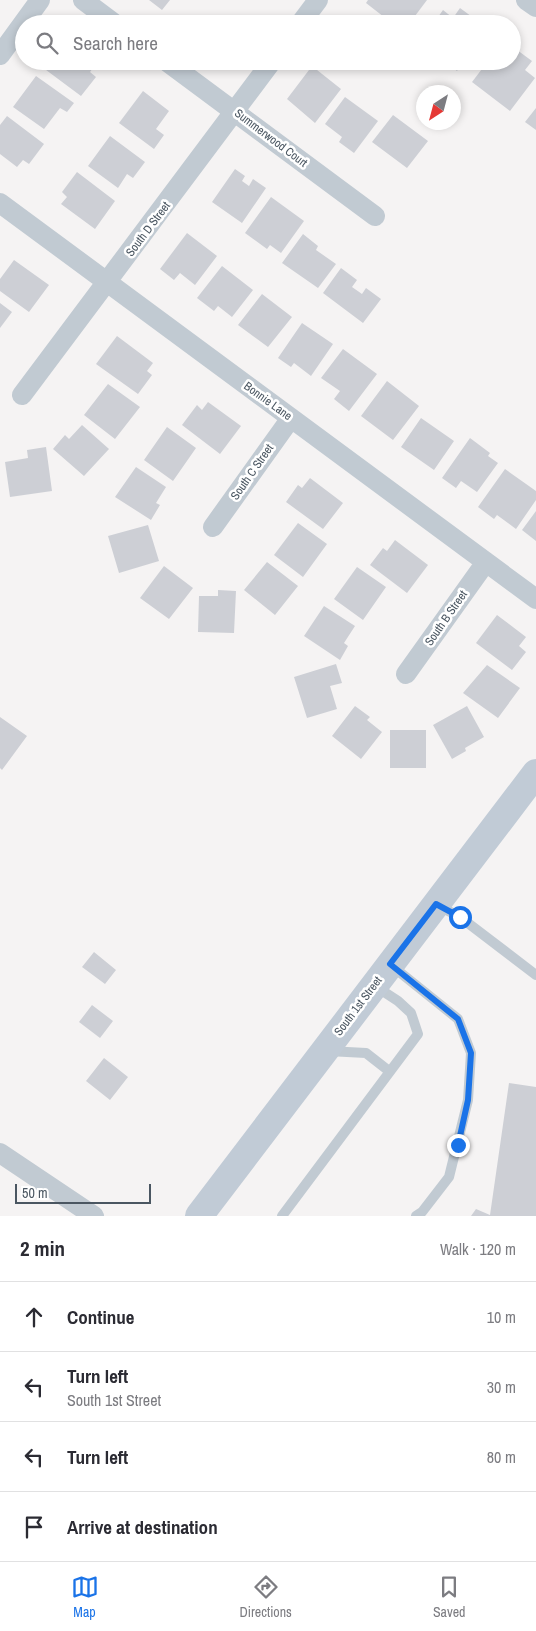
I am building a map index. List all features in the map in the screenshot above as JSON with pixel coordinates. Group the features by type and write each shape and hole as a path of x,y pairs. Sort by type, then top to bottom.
{"main road":[{"name":"South 1st Street","path":"199,1216 536,773"}],"street":[{"path":"29,15 40,0"},
{"path":"83,0 103,15"},
{"path":"307,15 318,0"},
{"path":"526,0 536,7"},
{"path":"0,56 15,35"},
{"name":"Summerwood Court","path":"178,70 375,216"},
{"name":"South D Street","path":"22,395 265,70"},
{"name":"Bonnie Lane","path":"0,203 536,599"},
{"name":"South C Street","path":"213,527 291,418"},
{"name":"South B Street","path":"406,674 486,562"},
{"path":"0,1153 94,1216"}],"lane":[{"path":"436,904 460,917 536,975"},
{"path":"390,964 458,1019 471,1053 468,1100 448,1176 422,1212 416,1216"},
{"path":"282,1216 418,1034 411,1013 398,1001 374,986"},
{"path":"325,1051 366,1053 390,1071"}],"building":[{"path":"149,0 170,0 162,10"},
{"path":"368,0 427,0 416,15 381,15 366,3"},
{"path":"460,8 470,15 455,15"},
{"path":"443,10 449,15 439,15"},
{"path":"521,53 532,61 525,70 535,78 510,111 472,82 481,70 521,70"},
{"path":"46,70 92,70 90,72 96,77 81,96"},
{"path":"309,70 317,70 341,89 315,123 287,99"},
{"path":"36,76 74,103 67,112 60,108 44,129 13,107"},
{"path":"143,91 169,111 156,129 164,135 154,149 119,123"},
{"path":"345,97 378,121 354,153 339,142 342,137 325,124"},
{"path":"536,108 536,130 525,122"},
{"path":"393,115 428,141 407,168 372,142"},
{"path":"7,116 44,144 29,164 23,160 17,167 0,154 0,125"},
{"path":"110,136 145,162 133,178 127,174 118,188 88,166"},
{"path":"235,169 245,176 242,181 249,186 253,179 266,188 242,223 212,202"},
{"path":"77,172 115,201 95,229 61,204 67,197 62,192"},
{"path":"271,197 304,221 281,253 270,245 267,249 245,233"},
{"path":"187,233 217,256 195,285 180,273 174,280 160,269"},
{"path":"303,234 318,246 316,250 336,264 318,288 282,263"},
{"path":"14,260 49,285 29,312 0,291 0,279"},
{"path":"222,266 253,290 232,317 218,306 214,311 197,298"},
{"path":"341,268 357,280 352,287 362,294 366,288 381,299 363,323 323,293"},
{"path":"262,294 292,317 268,347 238,325"},
{"path":"0,303 12,312 0,328"},
{"path":"302,323 333,344 311,376 294,363 291,367 278,358"},
{"path":"117,336 153,363 147,371 152,375 138,394 96,364"},
{"path":"343,349 377,374 349,411 334,399 340,391 321,378"},
{"path":"387,381 419,406 393,440 361,416"},
{"path":"108,384 140,407 115,439 84,415"},
{"path":"208,402 241,426 220,454 182,425 197,405 202,410"},
{"path":"421,418 454,441 434,470 401,447"},
{"path":"82,425 109,449 84,476 53,449 65,435 69,439"},
{"path":"167,427 196,448 173,481 144,460"},
{"path":"470,438 490,453 488,456 498,463 477,492 461,481 456,488 442,478"},
{"path":"46,447 52,491 10,497 5,462 28,458 27,450"},
{"path":"136,467 166,487 156,503 160,505 151,520 115,497"},
{"path":"505,469 536,491 536,500 516,529 497,515 494,519 478,507"},
{"path":"310,478 343,503 323,529 286,502 298,485 302,488"},
{"path":"536,511 536,541 522,530"},
{"path":"298,523 327,544 303,577 274,555"},
{"path":"148,525 159,561 119,573 108,536"},
{"path":"395,540 428,565 407,593 370,565 383,548 387,551"},
{"path":"267,562 298,586 275,615 244,590"},
{"path":"164,566 193,588 169,619 140,598"},
{"path":"357,567 386,587 363,620 334,599"},
{"path":"218,590 236,591 234,633 198,632 199,596 218,596"},
{"path":"324,606 355,626 344,643 348,646 340,660 304,636"},
{"path":"497,615 526,637 519,646 526,652 512,670 476,643"},
{"path":"336,664 342,683 330,686 337,709 307,718 294,677"},
{"path":"487,665 520,688 498,718 463,693"},
{"path":"355,706 370,717 367,720 382,732 361,759 332,736"},
{"path":"467,706 484,737 465,748 466,751 452,759 433,725"},
{"path":"0,717 27,736 2,770 0,768"},
{"path":"390,730 426,730 426,768 390,768"},
{"path":"94,952 116,970 105,984 82,967"},
{"path":"92,1005 113,1021 100,1038 79,1022"},
{"path":"104,1058 128,1077 110,1100 86,1081"},
{"path":"509,1083 536,1087 536,1216 471,1216 476,1209 490,1215"}],"route":[{"path":"458,1145 468,1100 471,1053 458,1019 390,964 436,904 460,917"}]}
